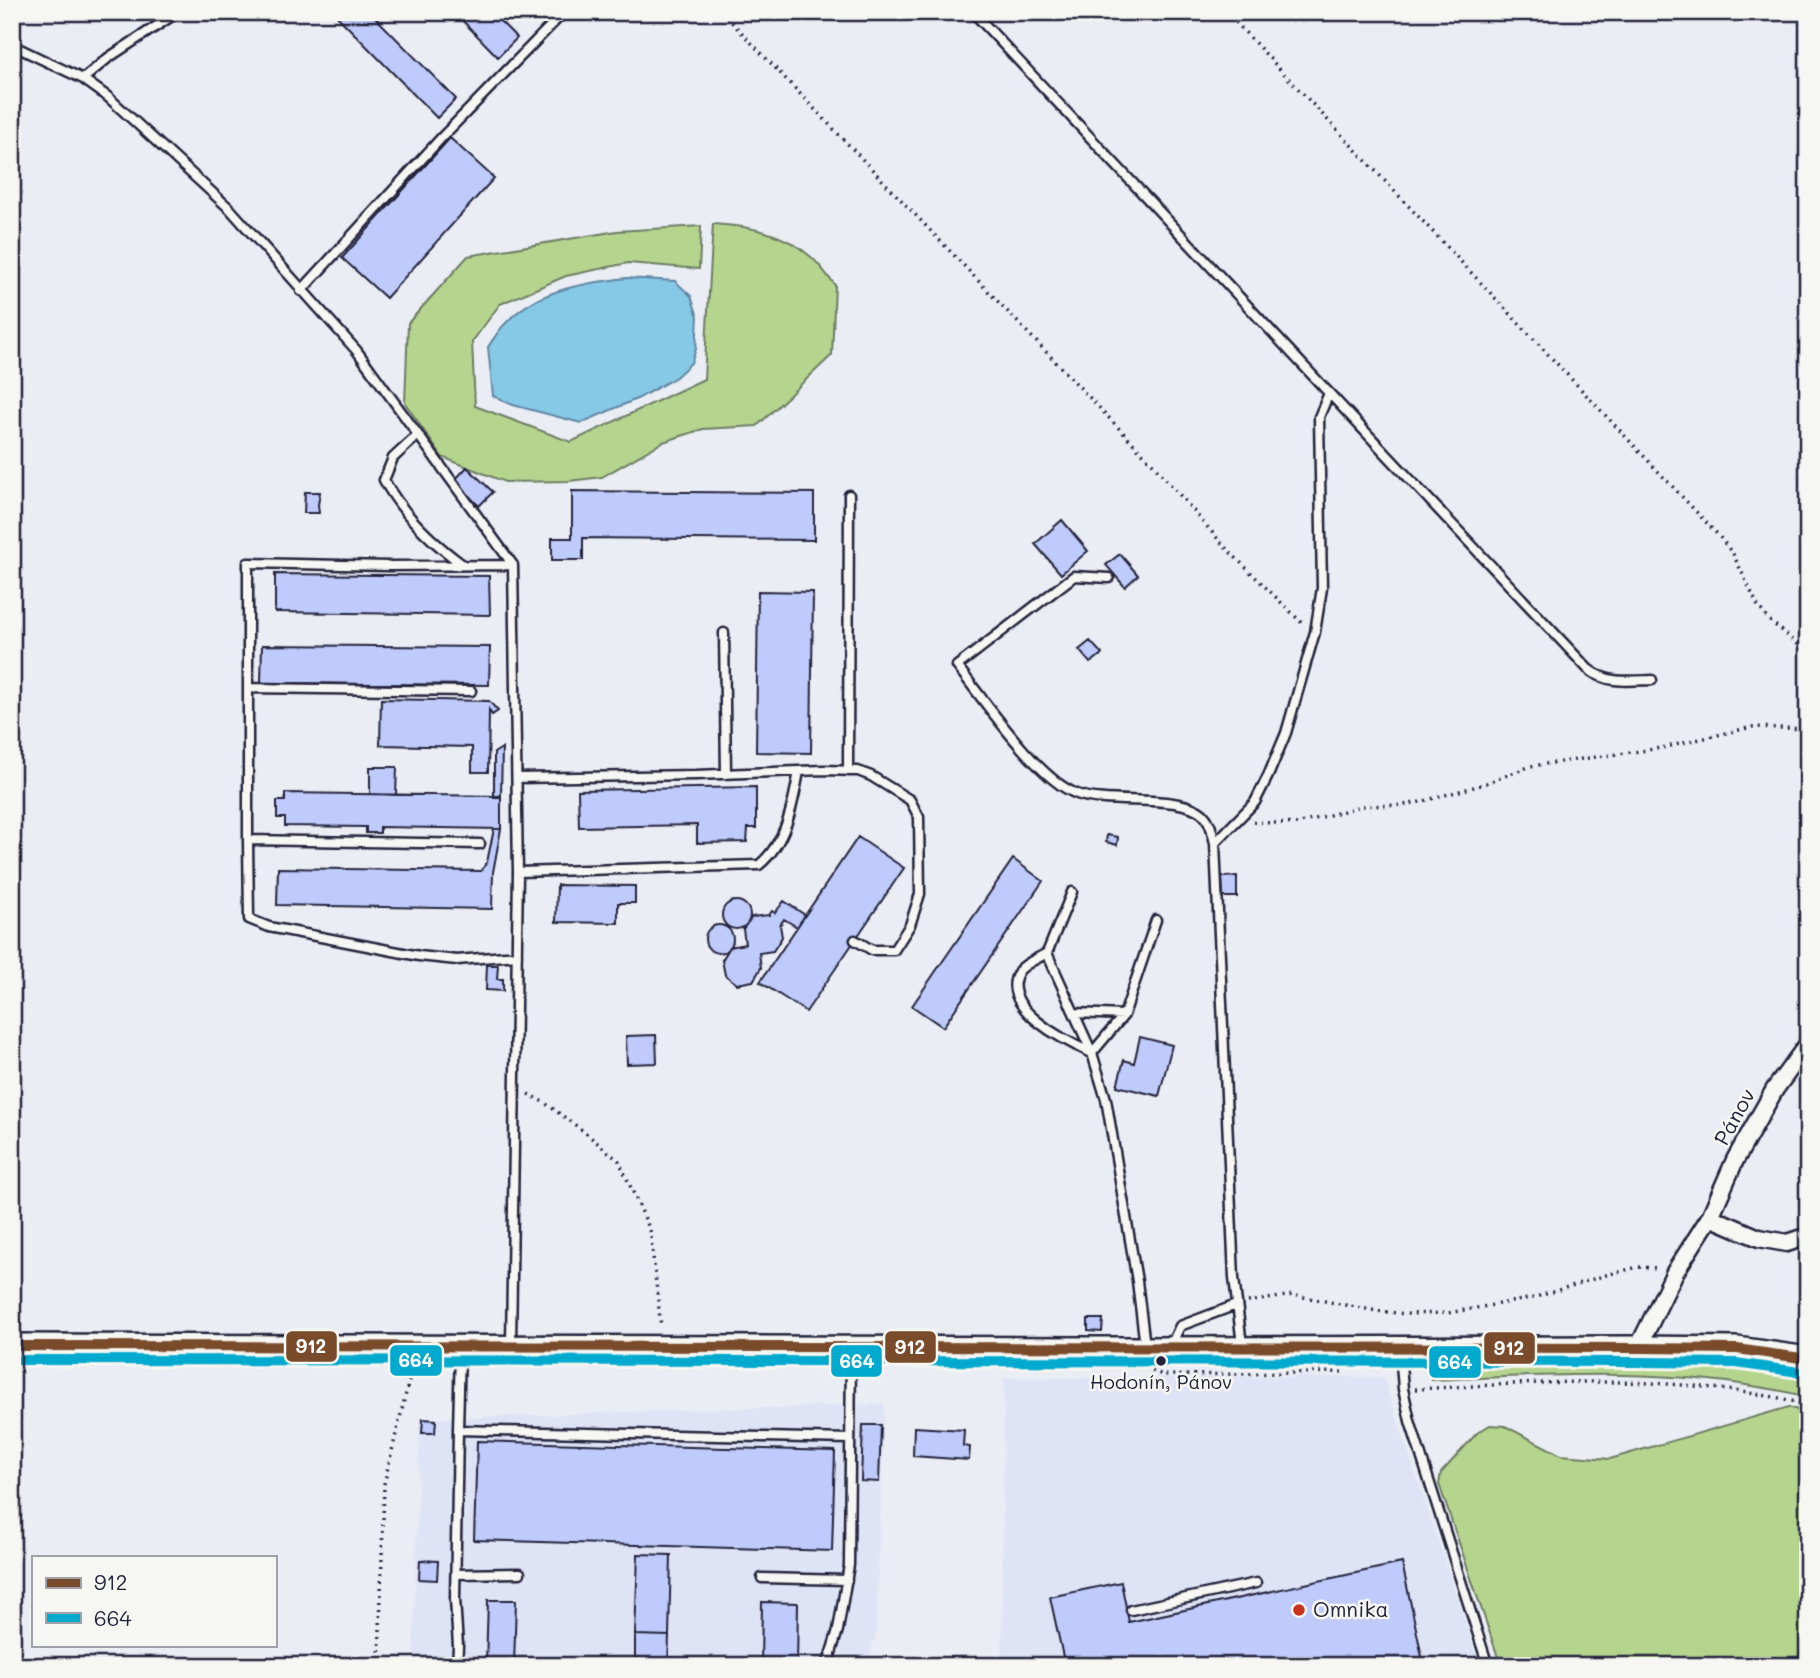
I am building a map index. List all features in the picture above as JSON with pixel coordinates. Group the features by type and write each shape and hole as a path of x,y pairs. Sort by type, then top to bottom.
{"main road":[{"path":"12,1346 1638,1348 1737,1349 1808,1359"}],"street":[{"name":"Pánov","path":"1638,1348 1675,1272 1710,1217 1735,1160 1775,1089 1808,1044"},
{"path":"1710,1217 1759,1238 1787,1243 1808,1236"}],"lane":[{"path":"83,79 108,58 178,12"},
{"path":"301,291 443,136 564,12"},
{"path":"973,12 1588,669 1599,678 1614,681 1652,680"},
{"path":"12,45 83,79 140,125 230,209 356,351 513,565 518,872 511,1347"},
{"path":"1215,843 1255,802 1278,755 1314,635 1322,588 1319,417 1329,393"},
{"path":"418,435 393,458 384,480 393,497 444,551 463,565"},
{"path":"848,771 849,495"},
{"path":"513,565 248,563 248,840 249,919 269,927 419,956 457,960 517,955"},
{"path":"1109,578 1074,576 957,666 1036,764 1065,789 1093,799 1194,808 1211,824 1215,843 1236,1305 1242,1348"},
{"path":"724,633 726,774"},
{"path":"248,688 471,691"},
{"path":"517,778 799,771 859,771 871,776 910,800 919,817 920,894 910,925 894,950 872,950 855,940"},
{"path":"518,872 759,865 774,853 793,807 799,771"},
{"path":"248,840 480,844"},
{"path":"1072,892 1047,953 1021,968 1016,978 1017,998 1030,1014 1061,1039 1092,1053"},
{"path":"1092,1053 1124,1015 1156,919"},
{"path":"1047,953 1092,1053 1106,1099 1137,1280 1145,1349"},
{"path":"1075,1013 1124,1015"},
{"path":"1170,1348 1180,1326 1236,1305"},
{"path":"457,1666 460,1346"},
{"path":"1400,1348 1403,1389 1410,1421 1488,1666"},
{"path":"827,1666 838,1630 849,1565 851,1349"},
{"path":"458,1430 850,1439"},
{"path":"456,1574 520,1573"},
{"path":"762,1578 847,1580"},
{"path":"1131,1610 1256,1583"}],"path":[{"path":"722,12 1151,462 1224,545 1314,635"},
{"path":"1226,12 1719,536 1733,554 1758,606 1769,620 1808,653"},
{"path":"1237,821 1297,824 1362,806 1420,802 1481,785 1531,766 1557,761 1662,748 1752,726 1808,729"},
{"path":"513,1087 545,1103 619,1161 650,1230 662,1347"},
{"path":"1236,1305 1293,1295 1377,1311 1407,1314 1448,1312 1533,1298 1638,1267 1675,1272"},
{"path":"379,1666 384,1485 418,1346"},
{"path":"1212,1375 1350,1371"},
{"path":"1403,1389 1591,1381 1705,1387 1791,1400 1808,1406"}],"shaded area":[{"path":"1383,1377 1480,1666 1002,1666 1004,1378"},
{"path":"884,1404 876,1635 866,1666 413,1666 420,1419"}],"green space":[{"path":"713,224 739,226 788,241 814,259 835,285 832,355 757,426 703,429 663,442 602,477 569,481 505,482 442,457 405,403 408,323 468,256 617,231 701,226 699,269 628,263 566,276 500,304 472,342 475,406 571,442 704,379"},
{"path":"1471,1360 1682,1364 1808,1374 1808,1398 1740,1384 1663,1376 1586,1375 1431,1380 1441,1365"},
{"path":"1789,1407 1808,1414 1808,1666 1501,1666 1439,1484 1441,1473 1477,1433 1490,1425 1505,1426 1561,1455 1610,1459"}],"water":[{"path":"627,278 675,281 691,296 698,317 696,349 691,363 676,377 639,398 581,423 513,405 493,396 488,347 516,313 561,290"}],"building":[{"path":"333,12 370,12 456,99 437,118"},
{"path":"454,12 491,12 517,38 498,57"},
{"path":"450,138 494,178 386,298 342,258"},
{"path":"467,467 493,492 479,506 454,481"},
{"path":"572,491 814,493 814,540 583,538 583,560 552,560 552,538 572,538"},
{"path":"305,492 320,492 319,513 304,513"},
{"path":"1062,520 1088,551 1061,574 1035,544"},
{"path":"1120,554 1138,575 1125,587 1106,565"},
{"path":"275,574 489,576 490,615 275,612"},
{"path":"758,591 813,592 811,753 756,752"},
{"path":"1090,641 1102,654 1090,663 1079,650"},
{"path":"262,645 490,647 489,685 261,683"},
{"path":"381,699 489,701 498,711 492,715 489,710 488,772 472,772 472,747 380,745"},
{"path":"502,748 501,796 494,797 494,753"},
{"path":"370,767 397,767 396,795 370,794"},
{"path":"756,787 756,828 748,828 747,842 697,843 697,825 579,827 578,790"},
{"path":"285,793 501,796 501,829 380,827 380,833 366,833 366,827 285,826 285,818 277,818 277,801 285,801"},
{"path":"494,829 501,829 493,872 492,909 277,905 278,868 481,871 487,862"},
{"path":"1107,835 1118,837 1117,845 1106,842"},
{"path":"858,837 904,868 806,1012 760,982"},
{"path":"1013,859 1043,881 943,1027 912,1006"},
{"path":"1237,876 1237,897 1223,897 1222,877"},
{"path":"557,885 635,886 635,903 618,903 618,923 556,922"},
{"path":"736,901 746,905 750,915 746,925 736,929 726,925 722,915 726,905"},
{"path":"784,901 805,915 797,927 784,919 780,925 782,937 773,951 759,953 761,968 753,981 737,984 725,975 722,960 730,947 745,944 743,929 752,917 769,915 772,911 775,913"},
{"path":"719,925 729,929 733,939 729,949 719,953 709,949 705,939 709,929"},
{"path":"487,965 498,965 497,979 503,979 503,991 486,990"},
{"path":"656,1035 657,1063 627,1064 626,1036"},
{"path":"1140,1037 1172,1045 1159,1096 1117,1086 1124,1060 1134,1063"},
{"path":"1088,1319 1103,1319 1102,1332 1088,1331"},
{"path":"423,1419 436,1420 435,1433 422,1433"},
{"path":"863,1425 881,1425 879,1482 861,1481"},
{"path":"914,1427 964,1430 963,1446 970,1447 969,1460 913,1456"},
{"path":"477,1441 835,1451 832,1551 474,1540"},
{"path":"638,1554 671,1555 669,1636 635,1635"},
{"path":"420,1560 438,1561 437,1580 419,1579"},
{"name":"Omnika","path":"1402,1563 1424,1666 1400,1666 1399,1663 1385,1666 1065,1666 1050,1597 1121,1582 1129,1622"},
{"path":"488,1600 516,1600 514,1666 486,1666"},
{"path":"762,1602 798,1603 797,1666 761,1666"},
{"path":"635,1635 669,1636 668,1666 635,1666"}],"transit line":[{"name":"912","path":"12,1346 1638,1348 1737,1349 1808,1359"},
{"name":"664","path":"12,1360 1638,1362 1736,1363 1806,1373"}],"place":[{"name":"Hodonín, Pánov","path":"1161,1361"},
{"name":"Omnika","path":"1299,1610"}]}
